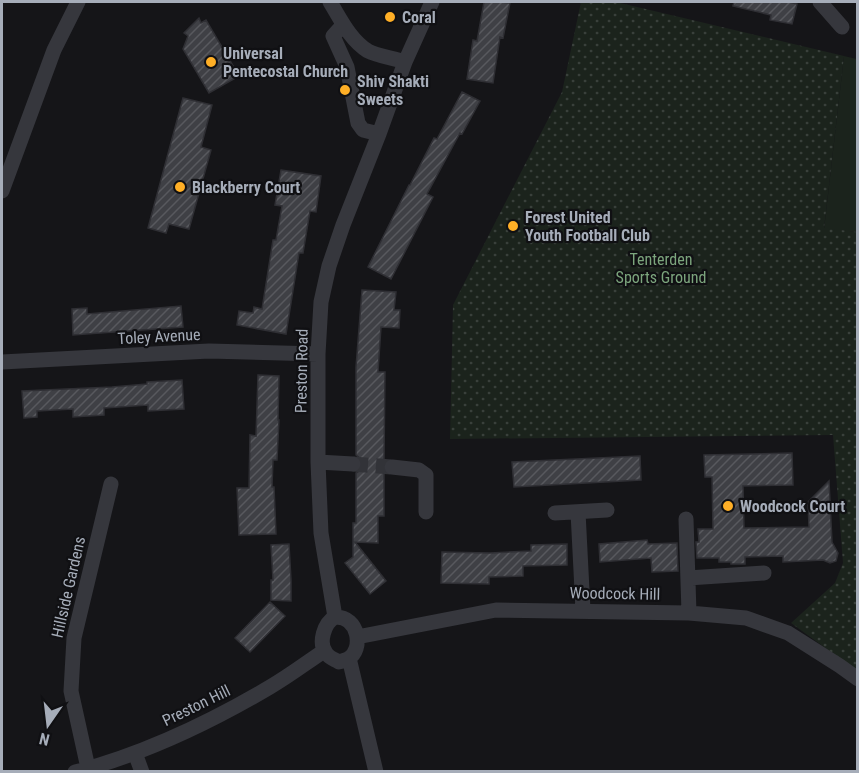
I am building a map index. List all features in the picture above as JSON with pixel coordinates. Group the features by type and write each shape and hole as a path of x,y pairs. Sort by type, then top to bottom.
{"street":[{"path":"2,191 54,50 78,2"},
{"path":"330,2 344,25 368,51 405,62"},
{"name":"Preston Road","path":"335,617 321,533 318,462 318,354 321,302 329,266 343,225 405,62 432,2"},
{"path":"820,2 842,27"},
{"path":"344,25 333,36 347,67 358,123 363,130 379,134"},
{"path":"347,67 368,51"},
{"name":"Toley Avenue","path":"2,362 209,351 318,354"},
{"path":"318,462 353,464"},
{"path":"392,467 419,470 426,475 426,512"},
{"name":"Hillside Gardens","path":"82,770 71,691 74,638 111,484"},
{"path":"555,513 607,510"},
{"path":"578,512 583,610"},
{"path":"686,519 689,613"},
{"path":"688,578 764,573"},
{"name":"Woodcock Hill","path":"357,637 496,610 689,613 746,618 788,633 858,679"},
{"path":"343,616 353,624 357,637 353,654 339,662 324,651 322,641 325,629 330,620 335,617 343,616"},
{"name":"Preston Hill","path":"82,770 115,766 135,753 213,719 271,686 324,651"},
{"path":"349,658 376,771"},
{"path":"135,753 142,771"}],"green space":[{"name":"Tenterden Sports Ground","path":"581,2 616,2 844,56 824,228 857,232 857,671 791,623 835,583 843,563 833,435 450,439 453,305 562,92"},
{"path":"844,56 857,59 857,232 824,229"}],"building":[{"path":"484,2 510,3 503,38 500,37 493,83 467,79 473,40 477,41"},
{"path":"734,2 797,4 792,24 770,20 771,15 733,6"},
{"name":"Universal Pentecostal Church","path":"199,18 201,23 206,20 239,76 209,93 183,49 188,36 184,33"},
{"path":"462,92 480,101 427,194 433,197 391,279 368,267 434,138 437,139"},
{"name":"Blackberry Court","path":"183,98 212,105 201,147 211,150 189,229 169,224 166,233 148,228"},
{"path":"281,170 321,176 316,212 310,211 303,253 299,253 286,334 237,325 239,311 253,313 254,307 262,309 273,240 276,240 282,206 275,205"},
{"path":"362,290 396,292 394,310 400,310 399,328 381,327 378,372 385,372 384,461 382,467 384,516 378,516 378,543 355,542 386,581 370,594 345,563 353,557 356,473 363,465 361,459 356,455 356,367"},
{"path":"181,306 183,327 73,335 72,309 87,308 87,314"},
{"path":"258,375 279,376 277,460 273,460 272,487 274,487 276,534 239,535 237,488 249,488 250,435 256,436"},
{"path":"182,380 184,409 148,411 148,405 104,408 104,415 73,417 73,409 37,411 37,417 24,418 22,391 112,387"},
{"name":"Woodcock Court","path":"792,453 793,485 743,486 744,528 809,527 808,502 829,481 832,542 838,553 836,561 830,563 823,560 783,562 783,556 745,557 745,564 731,564 731,562 719,562 719,558 697,558 698,529 713,529 712,477 705,477 704,455"},
{"path":"640,456 641,480 514,487 512,462"},
{"path":"647,540 648,544 677,543 678,571 652,572 651,558 600,562 599,544"},
{"path":"289,544 291,601 271,600 271,580 273,580 271,545"},
{"path":"567,544 567,565 523,566 523,576 489,577 489,584 441,583 442,552 531,551 531,545"},
{"path":"270,602 285,616 250,652 235,638"}],"tunnel":[{"path":"353,464 392,467"}],"place":[{"name":"Coral","path":"390,17"},
{"name":"Universal Pentecostal Church","path":"211,62"},
{"name":"Shiv Shakti Sweets","path":"345,90"},
{"name":"Blackberry Court","path":"180,187"},
{"name":"Forest United Youth Football Club","path":"513,226"},
{"name":"Woodcock Court","path":"728,506"}]}
